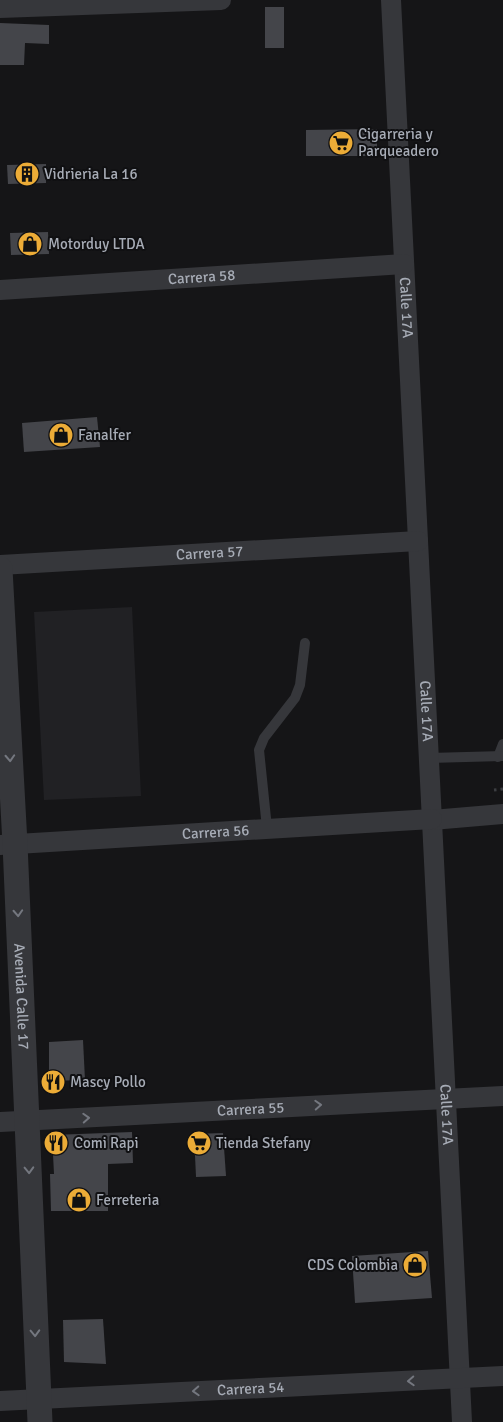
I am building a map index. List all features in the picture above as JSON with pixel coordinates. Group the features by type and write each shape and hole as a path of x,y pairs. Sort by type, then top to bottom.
{"street":[{"path":"0,8 221,0"},
{"name":"Calle 17A","path":"391,0 462,1422"},
{"name":"Carrera 58","path":"0,290 404,264"},
{"name":"Carrera 57","path":"0,565 418,541"},
{"name":"Avenida Calle 17","path":"0,569 7,844 27,1122 39,1410"},
{"name":"Carrera 56","path":"7,844 432,820 503,814"},
{"name":"Carrera 55","path":"0,1122 503,1096"},
{"name":"Carrera 54","path":"0,1401 39,1410 503,1376"}],"lane":[{"path":"267,828 259,750 264,738 295,698 300,685 305,643"},
{"path":"429,758 501,756 503,744"}],"shaded area":[{"path":"132,607 141,796 44,800 34,612"}],"building":[{"path":"265,7 284,7 284,48 265,48"},
{"path":"0,23 49,25 49,44 25,43 24,65 0,65"},
{"name":"Cigarreria y Parqueadero","path":"377,129 377,156 306,156 306,130"},
{"name":"Vidrieria La 16","path":"46,164 46,183 8,184 7,165"},
{"name":"Motorduy LTDA","path":"48,232 49,254 11,255 10,233"},
{"name":"Fanalfer","path":"97,417 100,447 24,452 22,423"},
{"path":"83,1040 85,1080 49,1081 49,1042"},
{"path":"132,1132 133,1163 108,1164 108,1211 51,1211 50,1174 54,1174 52,1135"},
{"path":"223,1133 226,1176 196,1177 194,1134"},
{"path":"428,1251 432,1298 355,1303 352,1256"},
{"path":"103,1319 106,1364 64,1362 63,1320"}],"place":[{"name":"Cigarreria y Parqueadero","path":"341,143"},
{"name":"Vidrieria La 16","path":"27,174"},
{"name":"Motorduy LTDA","path":"30,244"},
{"name":"Fanalfer","path":"61,435"},
{"name":"Mascy Pollo","path":"53,1082"},
{"name":"Comi Rapi","path":"56,1143"},
{"name":"Tienda Stefany","path":"199,1143"},
{"name":"Ferreteria","path":"79,1200"},
{"name":"CDS Colombia","path":"415,1265"}]}
